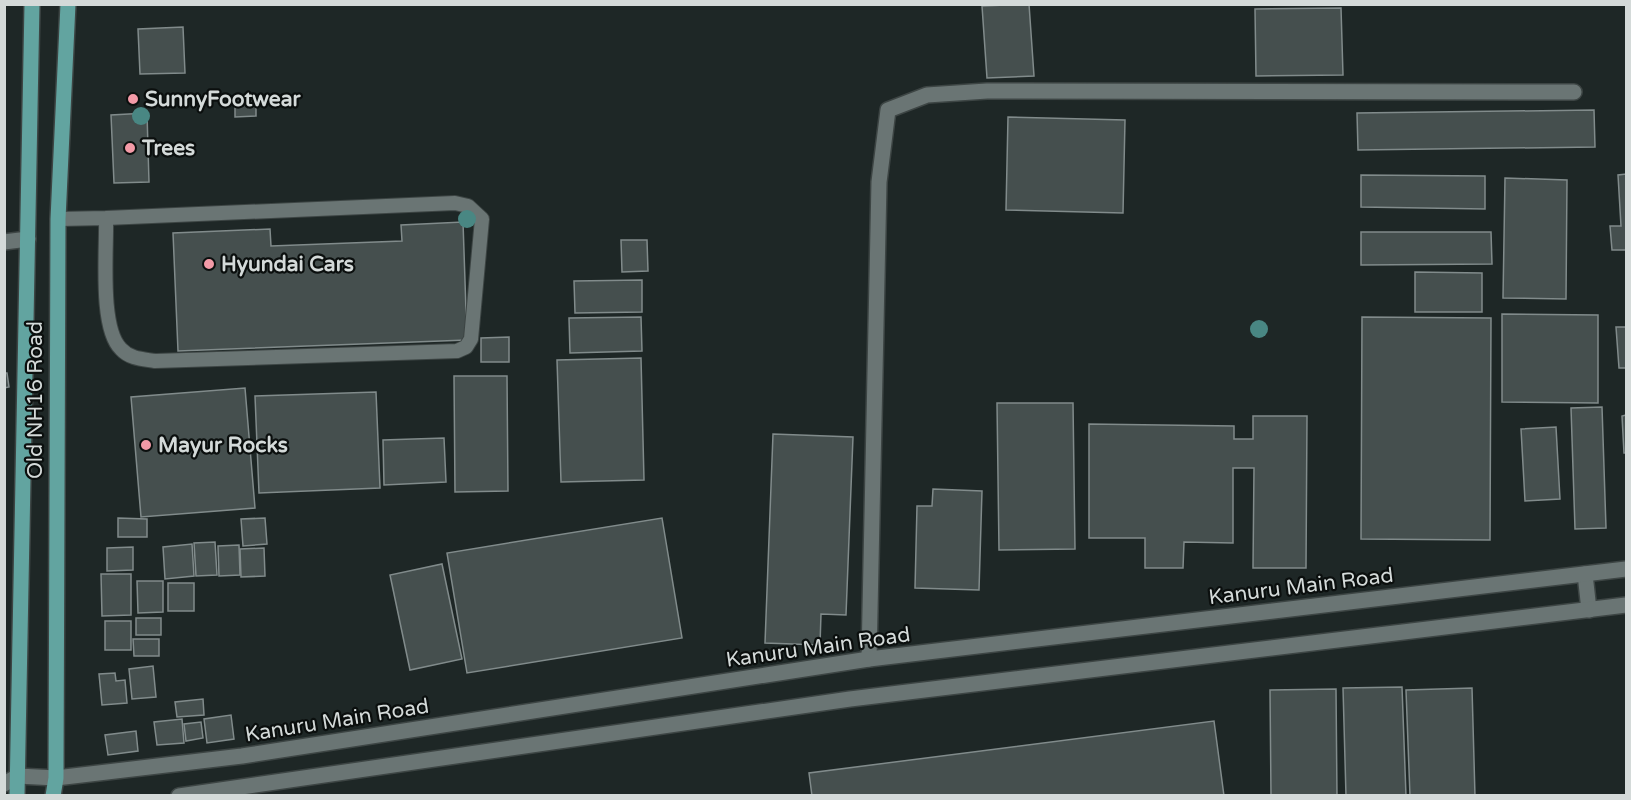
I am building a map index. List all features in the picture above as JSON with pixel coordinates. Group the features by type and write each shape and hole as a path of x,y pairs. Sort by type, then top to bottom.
{"main road":[{"name":"Old NH16 Road","path":"17,795 11,780 28,239 32,4"},
{"name":"Old NH16 Road","path":"53,795 56,778 58,219 68,4"},
{"path":"869,659 879,182 888,110 927,95 987,91 1574,92"},
{"path":"4,242 28,239"},
{"name":"Kanuru Main Road","path":"11,780 56,778 242,756 869,659 1626,569"},
{"path":"1585,574 1589,610"},
{"path":"179,795 850,699 1626,605"}],"lane":[{"path":"58,219 455,203 468,206 482,219 471,339 466,347 457,351 155,361 136,358 121,350 112,337 108,320 106,218"}],"building":[{"path":"1029,4 1034,76 987,78 982,6"},
{"path":"1341,8 1343,75 1256,76 1255,9"},
{"path":"183,27 185,73 140,74 138,29"},
{"name":"Trees","path":"235,97 256,97 256,116 235,117"},
{"path":"1594,110 1595,147 1358,150 1357,113"},
{"name":"Trees","path":"147,113 149,182 114,183 111,115"},
{"path":"1008,117 1125,120 1123,213 1006,210"},
{"path":"1626,174 1626,250 1612,250 1610,226 1621,226 1618,175"},
{"path":"1361,175 1485,176 1485,209 1361,207"},
{"path":"1505,178 1567,180 1566,299 1503,298"},
{"path":"463,222 467,340 178,351 173,233 270,229 271,246 402,241 401,225"},
{"path":"1361,232 1491,232 1492,264 1361,265"},
{"path":"621,240 647,240 648,271 622,272"},
{"path":"1415,272 1482,273 1482,312 1415,312"},
{"path":"642,280 642,312 575,313 574,281"},
{"path":"1502,314 1598,315 1598,403 1502,402"},
{"path":"641,317 642,351 570,353 569,318"},
{"path":"1362,317 1491,318 1490,540 1361,539"},
{"path":"1616,327 1626,327 1626,368 1619,368"},
{"path":"509,337 509,362 481,362 481,338"},
{"path":"641,358 644,480 561,482 557,360"},
{"path":"4,373 7,373 9,387 4,388"},
{"path":"454,376 507,376 508,491 455,492"},
{"path":"245,388 255,508 141,517 131,397"},
{"path":"376,392 380,488 259,493 255,396"},
{"path":"997,403 1073,403 1075,549 999,550"},
{"path":"1602,407 1606,528 1575,529 1571,408"},
{"path":"1626,415 1626,453 1624,453 1622,416"},
{"path":"1253,416 1307,416 1306,568 1253,568 1254,468 1233,468 1233,543 1184,542 1183,568 1145,568 1145,538 1089,538 1089,424 1234,426 1234,439 1253,439"},
{"path":"1556,427 1560,499 1525,501 1521,429"},
{"path":"773,434 853,437 846,615 821,614 820,645 765,643"},
{"path":"444,438 446,482 384,485 383,440"},
{"path":"933,489 982,491 979,590 915,588 917,506 932,506"},
{"path":"118,518 147,519 147,537 118,537"},
{"path":"265,518 267,544 243,546 241,519"},
{"path":"662,518 682,638 467,673 447,553"},
{"path":"215,542 217,575 196,576 194,543"},
{"path":"192,544 194,576 165,579 163,547"},
{"path":"239,545 240,575 219,576 218,546"},
{"path":"133,547 133,570 107,571 107,548"},
{"path":"264,548 265,576 241,577 240,549"},
{"path":"442,564 462,659 410,670 390,575"},
{"path":"101,574 131,574 131,615 102,616"},
{"path":"137,581 163,581 163,612 138,613"},
{"path":"168,583 194,583 194,611 168,611"},
{"path":"136,618 161,618 161,635 136,635"},
{"path":"105,621 131,621 131,650 105,650"},
{"path":"133,639 159,639 159,656 134,656"},
{"path":"153,666 156,697 132,699 129,669"},
{"path":"115,673 116,681 125,680 127,703 102,705 99,674"},
{"path":"1402,687 1406,796 1346,796 1343,688"},
{"path":"1472,688 1475,796 1410,796 1406,690"},
{"path":"1336,689 1337,796 1271,796 1270,690"},
{"path":"203,699 204,715 177,717 175,702"},
{"path":"231,715 234,739 207,743 204,719"},
{"path":"182,719 184,743 157,745 154,722"},
{"path":"1214,721 1224,796 812,796 809,773"},
{"path":"201,722 203,738 186,741 184,724"},
{"path":"136,731 138,751 108,755 105,735"}],"place":[{"name":"SunnyFootwear","path":"133,99"},
{"name":"Trees","path":"130,148"},
{"name":"Hyundai Cars","path":"209,264"},
{"name":"Mayur Rocks","path":"146,445"}]}
